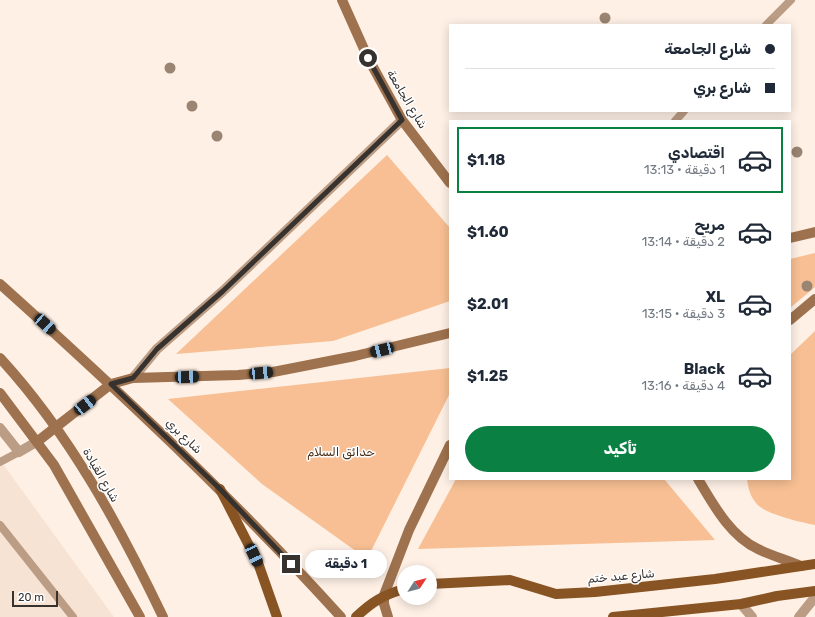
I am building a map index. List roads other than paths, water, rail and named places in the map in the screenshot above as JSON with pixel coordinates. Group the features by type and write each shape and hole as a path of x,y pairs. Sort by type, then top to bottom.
{"main road":[{"name":"شارع الجامعة","path":"342,0 368,58 402,120 449,182"},
{"path":"791,238 815,232"},
{"name":"شارع بري","path":"0,284 111,384 220,489 341,617"},
{"path":"791,319 815,299"},
{"path":"38,441 111,384 133,378 238,375 273,372 355,356 449,333"},
{"name":"شارع القيادة","path":"0,358 57,427 109,514 163,617"},
{"path":"0,393 38,441 54,465 140,617"},
{"path":"388,617 384,604 384,595 409,530 449,447"},
{"path":"699,480 723,517 744,540 757,549 801,566"},
{"path":"706,480 712,502"},
{"path":"220,489 258,563 277,617"},
{"name":"شارع عبد ختم","path":"437,584 510,580 556,594 579,593 715,579 815,564"},
{"path":"356,617 384,595 397,591"},
{"path":"613,617 741,604 777,596 815,591"}],"street":[{"path":"133,378 157,349 223,291 402,120"},
{"path":"0,428 19,452 38,441"},
{"path":"799,617 815,597"},
{"path":"741,604 752,617"}],"lane":[{"path":"767,24 791,0"},
{"path":"676,120 683,112"},
{"path":"0,462 19,452"},
{"path":"0,525 73,617"}],"park label":[{"name":"حدائق السلام","path":"341,452"}]}
